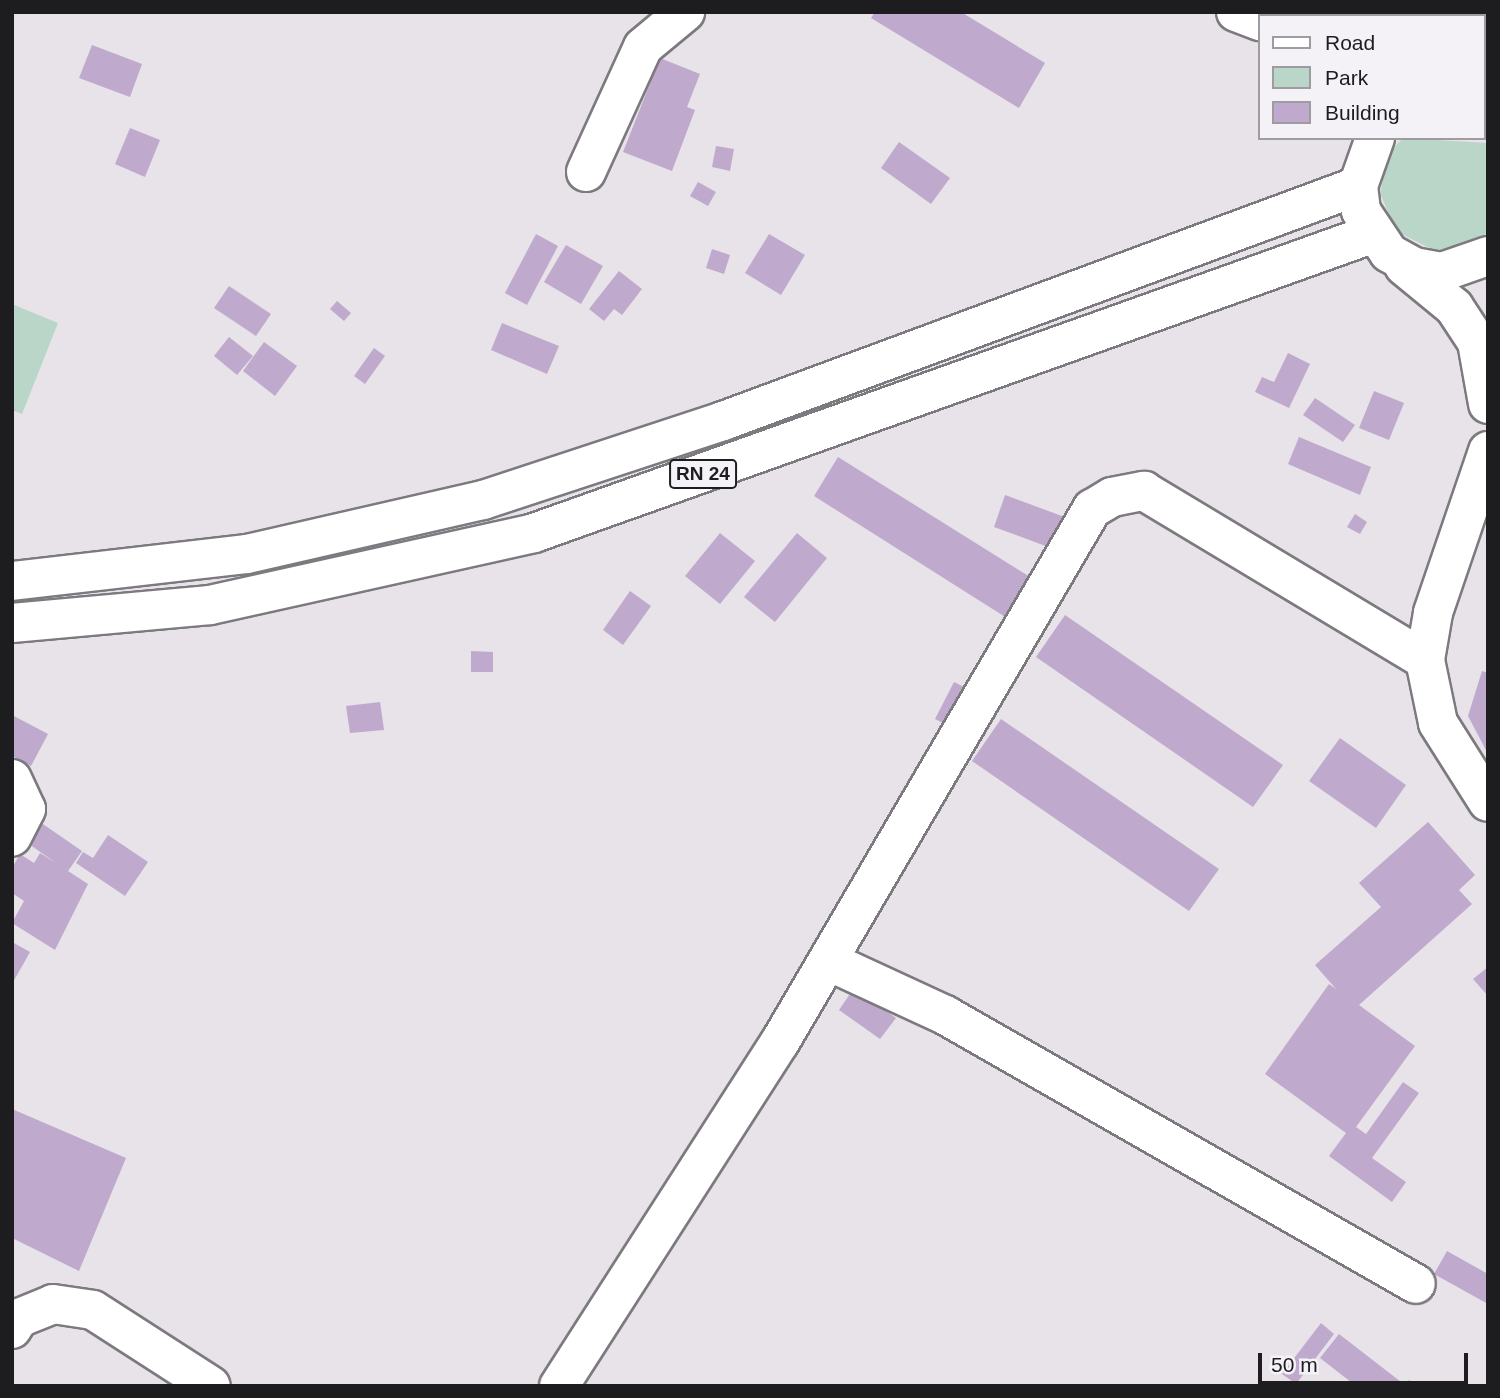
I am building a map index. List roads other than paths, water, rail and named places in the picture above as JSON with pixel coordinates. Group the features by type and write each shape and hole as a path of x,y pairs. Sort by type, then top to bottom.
{"main road":[{"path":"586,172 643,47 685,12"},
{"path":"1236,12 1258,20"},
{"path":"1374,140 1357,186 1380,244 1462,319 1477,342 1488,404"},
{"name":"RN 24","path":"12,580 247,554 483,500 723,421 1357,186"},
{"path":"1380,244 1414,267 1442,272 1488,256"},
{"name":"RN 24","path":"12,624 210,605 521,537 1380,244"},
{"path":"1484,468 1433,612 1425,660 1438,723 1488,802"},
{"path":"559,1386 828,961 1092,509 1112,497 1144,491 1425,660"},
{"path":"12,779 26,809 12,837"},
{"path":"828,961 946,1015 1416,1284"},
{"path":"12,1329 19,1318 53,1304 93,1310 211,1386"}]}
